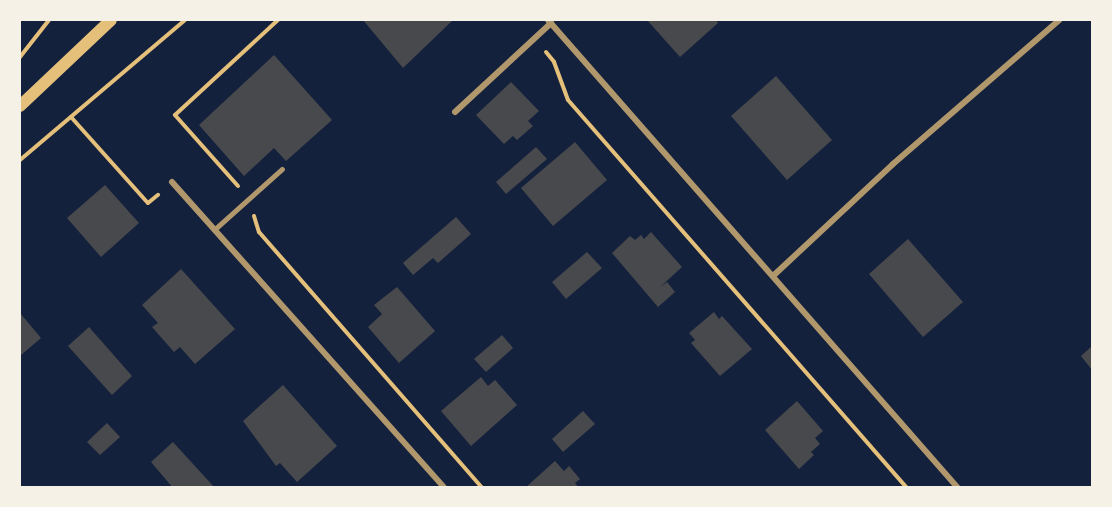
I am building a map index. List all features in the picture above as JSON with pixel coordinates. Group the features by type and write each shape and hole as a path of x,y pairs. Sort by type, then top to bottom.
{"main road":[{"path":"20,106 111,20"}],"street":[{"path":"773,276 893,164 1059,20"},
{"path":"455,112 534,39 550,21 958,488"},
{"path":"172,182 445,488"}],"lane":[{"path":"214,230 282,169"}],"path":[{"path":"20,57 49,20"},
{"path":"20,160 185,20"},
{"path":"278,20 175,115 249,198 259,232 482,488"},
{"path":"534,39 554,62 568,100 908,488"},
{"path":"71,117 148,203 172,182"}],"building":[{"path":"363,20 453,20 403,68"},
{"path":"647,20 716,20 718,23 680,57"},
{"path":"274,55 332,120 286,161 274,148 244,176 199,125"},
{"path":"776,76 832,140 787,180 731,116"},
{"path":"511,82 539,111 528,121 533,126 517,140 513,136 504,144 476,115"},
{"path":"575,142 607,180 553,226 521,188"},
{"path":"536,147 547,159 506,194 496,182"},
{"path":"105,185 139,223 101,257 67,218"},
{"path":"456,217 471,234 438,263 433,258 413,275 403,263"},
{"path":"651,232 682,267 659,288 667,282 675,292 658,307 612,253 630,236 635,240 641,235 644,239"},
{"path":"908,239 963,302 923,337 869,274"},
{"path":"587,252 602,268 566,299 552,282"},
{"path":"181,269 235,329 195,364 180,347 174,352 152,327 158,323 142,305"},
{"path":"397,287 435,331 399,363 368,327 382,314 374,305"},
{"path":"714,312 719,319 722,316 752,349 720,376 691,343 695,340 689,333"},
{"path":"20,313 41,338 20,356"},
{"path":"89,327 132,376 112,395 68,346"},
{"path":"502,335 513,348 486,372 474,359"},
{"path":"1092,346 1092,370 1081,356"},
{"path":"481,377 488,386 495,380 517,405 471,446 441,411"},
{"path":"283,385 337,446 297,482 280,463 276,466 243,421"},
{"path":"797,401 823,431 815,438 820,444 811,452 814,455 799,469 765,430"},
{"path":"583,411 595,424 563,452 552,439"},
{"path":"107,423 120,437 100,455 87,442"},
{"path":"173,442 215,488 173,488 151,462"},
{"path":"555,461 564,471 569,466 580,479 575,483 579,488 525,488"}]}
